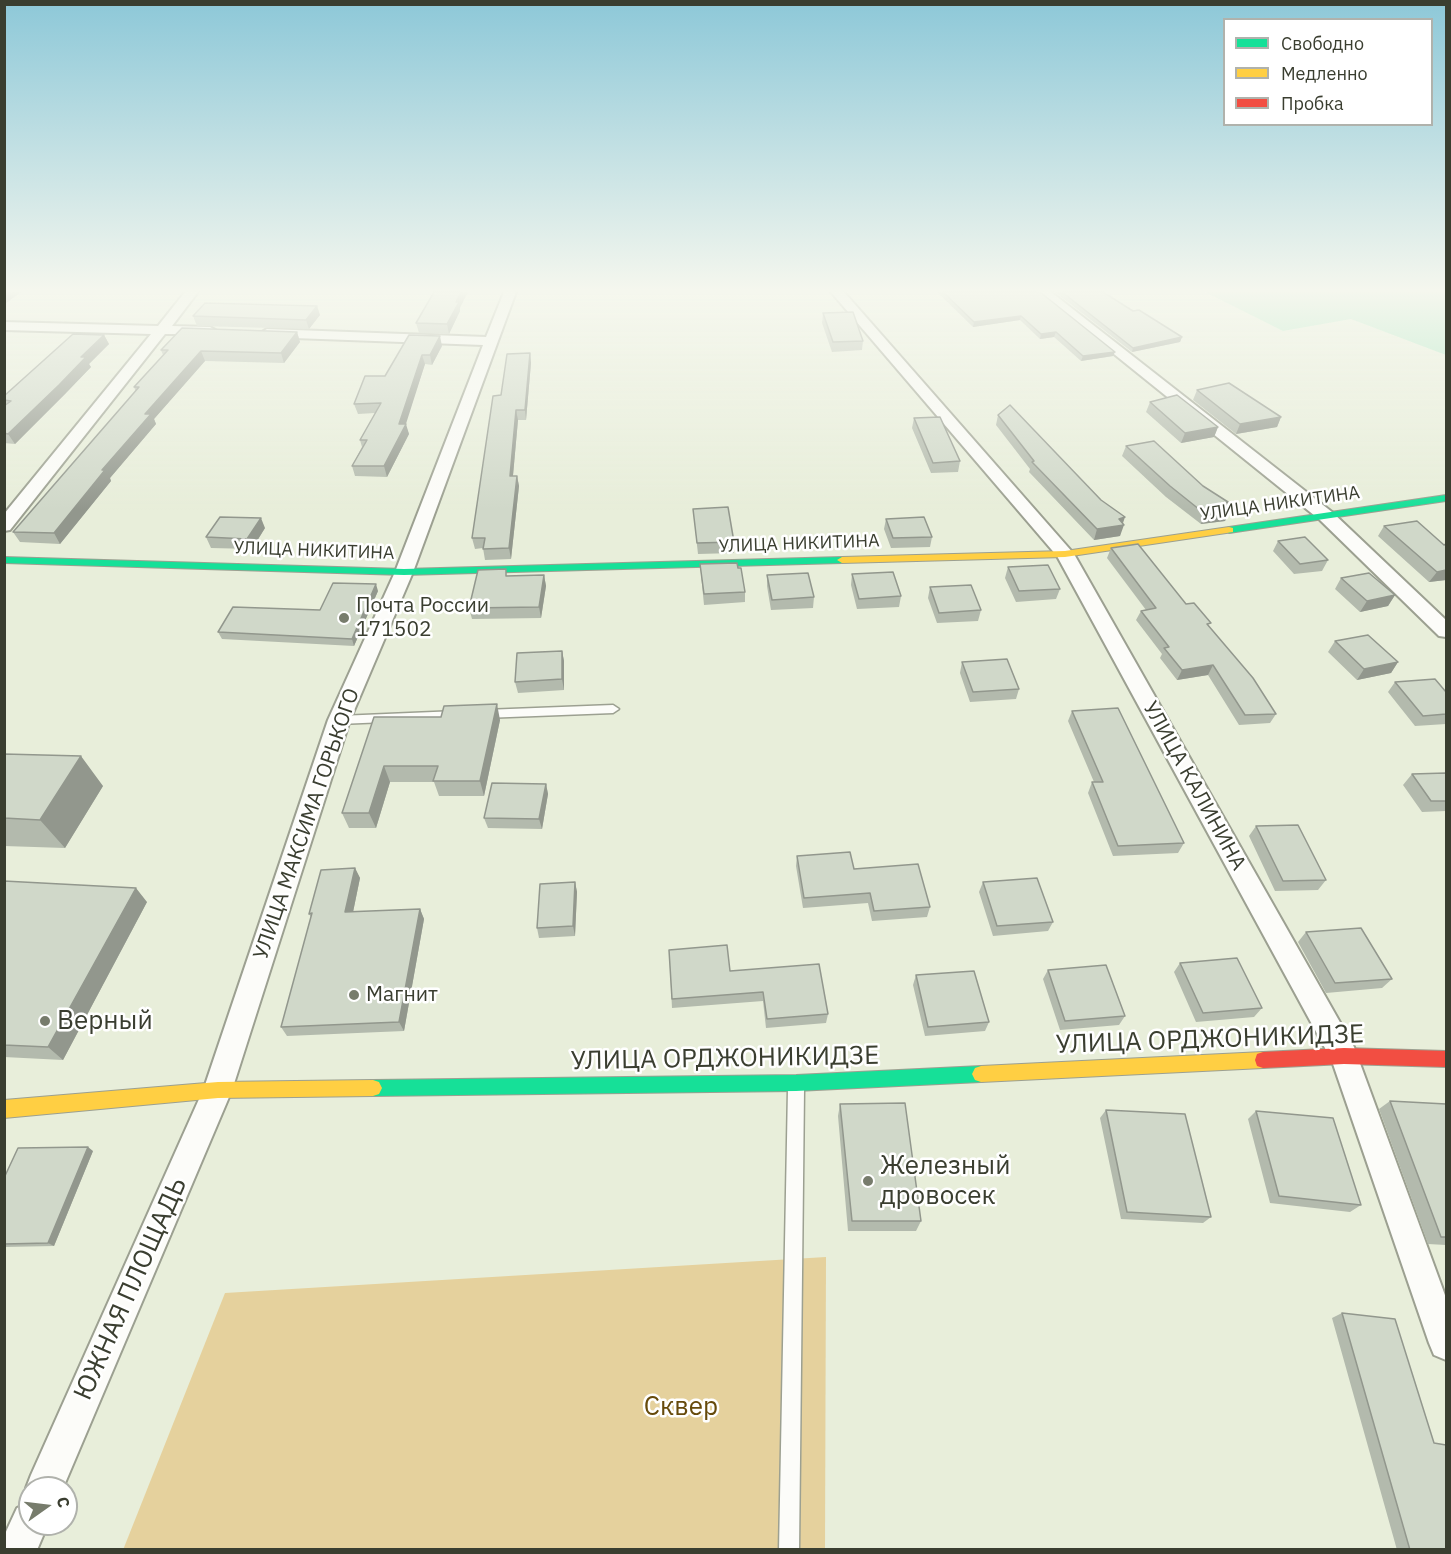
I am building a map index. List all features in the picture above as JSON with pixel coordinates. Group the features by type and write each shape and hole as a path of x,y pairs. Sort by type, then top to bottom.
{"street":[{"path":"4,526 134,365"},
{"name":"УЛИЦА МАКСИМА ГОРЬКОГО","path":"218,1090 339,720 404,572 484,365"},
{"name":"УЛИЦА КАЛИНИНА","path":"900,365 1065,554 1344,1056 1446,1343"},
{"path":"1135,365 1326,516 1446,631"},
{"name":"УЛИЦА НИКИТИНА","path":"4,560 404,572 1065,554 1446,498"},
{"name":"УЛИЦА ОРДЖОНИКИДЗЕ","path":"4,1109 218,1090 796,1083 1344,1056 1446,1059"},
{"name":"ЮЖНАЯ ПЛОЩАДЬ","path":"49,1476 218,1090"},
{"path":"18,1550 24,1536"}],"lane":[{"path":"339,720 614,709"},
{"path":"789,1550 796,1083"}],"green space":[{"name":"Сквер","path":"826,1257 825,1549 123,1550 225,1293"}],"building":[{"path":"39,365 79,365 8,434 4,433 4,406 11,401 4,400 4,396"},
{"path":"155,365 189,365 145,414 151,414 102,470 105,470 54,533 13,532 139,387 134,387"},
{"path":"392,365 419,365 399,424 406,424 384,466 352,466 367,440 360,440 381,403 354,404 365,376 385,376"},
{"path":"505,365 529,365 525,410 516,410 510,476 517,476 509,548 483,549 485,538 472,538 493,396 501,395"},
{"path":"1229,383 1281,417 1240,424 1197,390"},
{"path":"1177,395 1218,427 1185,433 1150,402"},
{"path":"1010,405 1101,500 1125,517 1119,519 1124,525 1097,529 1032,462 1034,461 998,415"},
{"path":"940,417 960,461 933,463 914,418"},
{"path":"1154,441 1203,486 1228,502 1223,504 1230,510 1205,514 1126,446"},
{"path":"728,507 734,542 697,543 693,509"},
{"path":"220,517 261,518 247,539 206,537"},
{"path":"924,517 932,537 893,538 886,519"},
{"path":"1417,521 1444,545 1446,544 1446,570 1437,572 1384,526"},
{"path":"1305,537 1328,560 1300,564 1278,541"},
{"path":"1138,544 1186,604 1194,603 1211,623 1207,624 1253,678 1276,714 1245,715 1213,665 1182,670 1164,648 1169,647 1141,611 1156,608 1111,548"},
{"path":"737,563 738,568 741,568 745,592 704,594 700,564"},
{"path":"1048,565 1060,589 1019,591 1008,567"},
{"path":"506,569 506,576 544,575 539,607 469,608 478,570"},
{"path":"893,572 901,596 859,599 852,574"},
{"path":"808,573 814,597 772,600 767,575"},
{"path":"1369,573 1395,595 1367,601 1341,578"},
{"path":"333,583 376,584 352,639 218,632 233,607 320,610"},
{"path":"971,585 981,610 939,613 930,587"},
{"path":"1368,635 1398,662 1364,669 1335,641"},
{"path":"562,651 562,679 515,682 517,653"},
{"path":"1007,659 1019,689 973,692 962,662"},
{"path":"1435,679 1446,692 1446,714 1423,716 1395,682"},
{"path":"497,704 480,781 433,781 438,766 384,766 369,813 342,813 374,717 441,717 444,706"},
{"path":"1118,708 1184,843 1118,846 1092,782 1103,782 1072,711"},
{"path":"4,754 81,756 40,820 4,818"},
{"path":"1446,773 1446,801 1431,801 1412,774"},
{"path":"492,783 546,784 539,819 484,818"},
{"path":"1298,825 1326,880 1283,881 1256,826"},
{"path":"850,852 854,869 918,864 930,907 874,911 870,893 804,898 797,856"},
{"name":"Магнит","path":"355,868 345,912 420,909 399,1022 281,1027 312,913 309,914 321,870"},
{"path":"1037,878 1053,922 997,926 983,882"},
{"path":"4,881 136,888 48,1047 4,1045"},
{"path":"575,882 573,926 537,928 540,884"},
{"path":"1361,928 1392,979 1335,983 1306,932"},
{"path":"727,945 730,971 819,964 828,1014 767,1019 763,992 672,999 669,950"},
{"path":"1237,958 1262,1008 1203,1013 1180,963"},
{"path":"1106,965 1125,1016 1065,1021 1048,970"},
{"path":"974,971 989,1022 928,1027 916,975"},
{"path":"1390,1101 1446,1104 1446,1237 1441,1237"},
{"path":"905,1103 921,1221 852,1221 840,1104"},
{"path":"1106,1110 1185,1114 1211,1217 1127,1212"},
{"path":"1256,1111 1333,1118 1361,1205 1279,1196"},
{"path":"88,1147 48,1243 4,1244 4,1178 18,1148"},
{"path":"1342,1313 1395,1319 1434,1443 1446,1445 1446,1550 1410,1550"}],"traffic: fast":[{"path":"1229,530 1446,498"},
{"path":"4,560 404,572 842,560"},
{"path":"373,1088 796,1083 981,1074"}],"traffic: slow":[{"path":"842,560 1065,554 1229,530"},
{"path":"981,1074 1263,1060"},
{"path":"4,1109 218,1090 373,1088"}],"traffic: jam":[{"path":"1263,1060 1344,1056 1446,1059"}],"place":[{"name":"Почта России 171502","path":"344,618"},
{"name":"Магнит","path":"354,995"},
{"name":"Верный","path":"45,1021"},
{"name":"Железный дровосек","path":"868,1181"}]}
